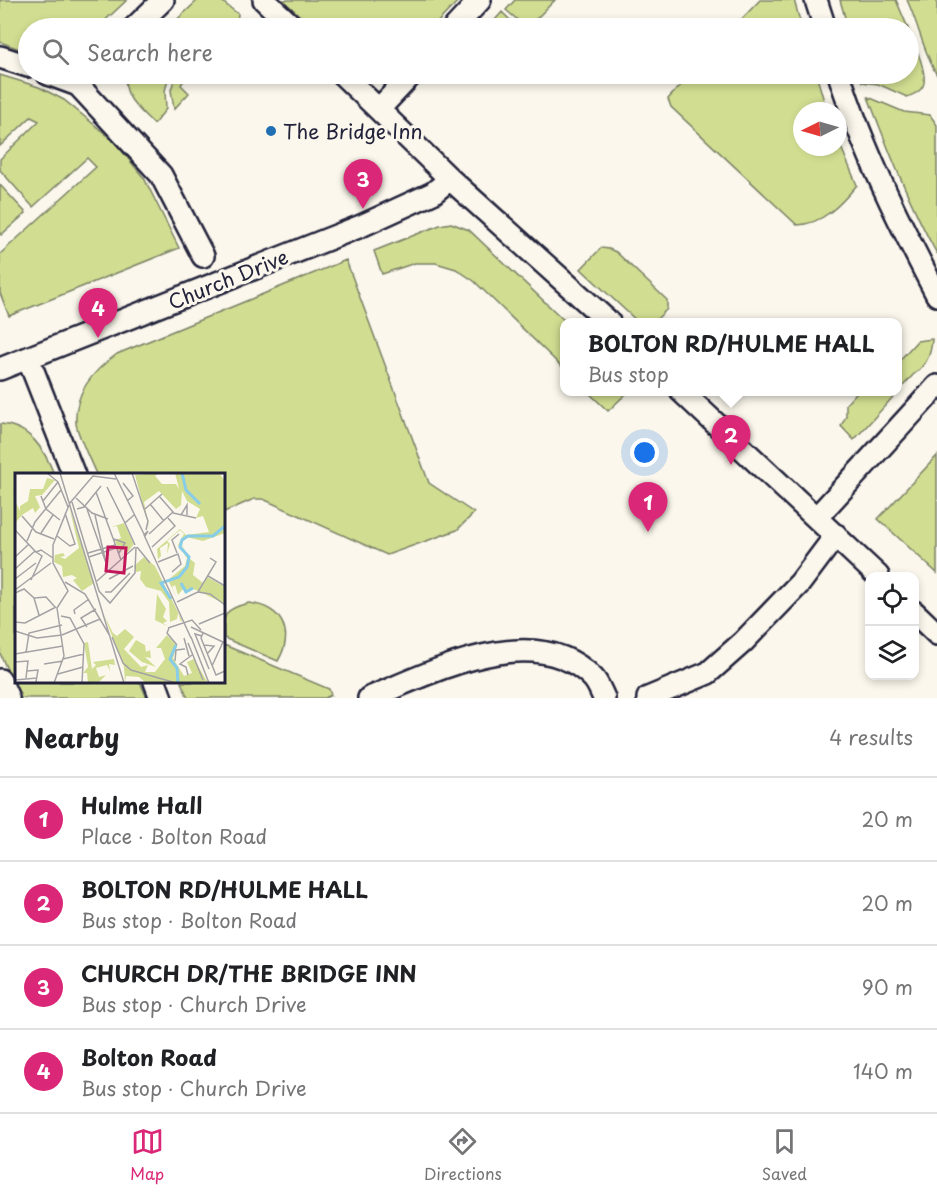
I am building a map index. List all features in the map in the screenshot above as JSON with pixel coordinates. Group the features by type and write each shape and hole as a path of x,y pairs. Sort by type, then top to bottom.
{"street":[{"path":"145,18 163,0"},
{"path":"264,0 283,18"},
{"path":"463,18 480,0"},
{"path":"816,0 822,18"},
{"path":"0,57 18,63"},
{"path":"88,84 161,175 203,256"},
{"path":"353,84 450,179 605,318"},
{"path":"379,109 403,84"},
{"path":"843,84 901,224 937,294"},
{"name":"Church Drive","path":"0,369 361,226 433,193 450,179"},
{"path":"28,358 74,473"},
{"path":"817,517 937,386"},
{"path":"686,396 874,572"},
{"path":"648,698 708,673 800,583 836,535"},
{"path":"919,616 937,634"},
{"path":"369,698 485,655 511,651 540,651 571,660 595,679 604,698"},
{"path":"0,680 8,698"},
{"path":"155,683 161,698"}],"green space":[{"path":"0,0 127,0 108,18 18,18 18,48 0,42"},
{"path":"198,0 220,0 238,14 238,18 179,18"},
{"path":"283,0 459,0 442,18 302,18"},
{"path":"515,0 555,0 537,18 515,18 506,10"},
{"path":"760,0 794,0 799,18 743,18"},
{"path":"840,0 896,0 904,18 845,18"},
{"path":"907,0 937,0 937,75 919,30 919,18 915,18"},
{"path":"502,12 508,18 497,18"},
{"path":"919,56 924,74 923,86 916,93 907,97 878,84 919,84"},
{"path":"0,75 18,81 18,84 39,87 64,100 113,140 144,178 179,248 9,316 0,293 0,254 96,167 87,158 33,207 0,170 0,159 39,121 31,117 0,146"},
{"path":"126,84 167,84 166,109 154,124 137,108"},
{"path":"173,84 182,84 189,93 174,109 171,90"},
{"path":"682,84 819,84 824,102 793,102 793,156 845,156 857,185 831,212 815,221 797,225 671,107 668,99"},
{"path":"868,97 904,112 930,115 937,125 937,254 908,196"},
{"path":"0,185 26,213 1,235 0,234"},
{"path":"451,223 469,230 562,318 560,365 474,281 456,269 436,263 415,263 382,274 374,251 440,225"},
{"path":"601,248 616,252 667,300 667,309 658,318 634,318 581,269"},
{"path":"346,260 429,483 474,513 457,530 387,555 263,499 254,499 225,512 225,473 96,473 79,434 76,412 78,401 87,383 117,354"},
{"path":"932,339 929,355 921,368 902,387 902,358 917,341"},
{"path":"592,396 624,396 608,411"},
{"path":"853,396 894,396 854,440 841,426 846,416 846,404"},
{"path":"0,424 20,429 28,434 46,456 54,473 15,473 15,683 140,683 147,698 19,698 0,653"},
{"path":"937,456 937,573 878,519"},
{"path":"249,603 260,605 277,615 285,631 283,650 278,661 225,638 225,618 234,607"},
{"path":"225,645 329,689 331,695 325,698 188,698 181,683 225,683"}],"place":[{"name":"The Bridge Inn","path":"271,131"},
{"name":"CHURCH DR/THE BRIDGE INN","path":"363,209"},
{"name":"Bolton Road","path":"98,338"},
{"name":"BOLTON RD/HULME HALL","path":"731,465"},
{"name":"Hulme Hall","path":"648,532"}]}
